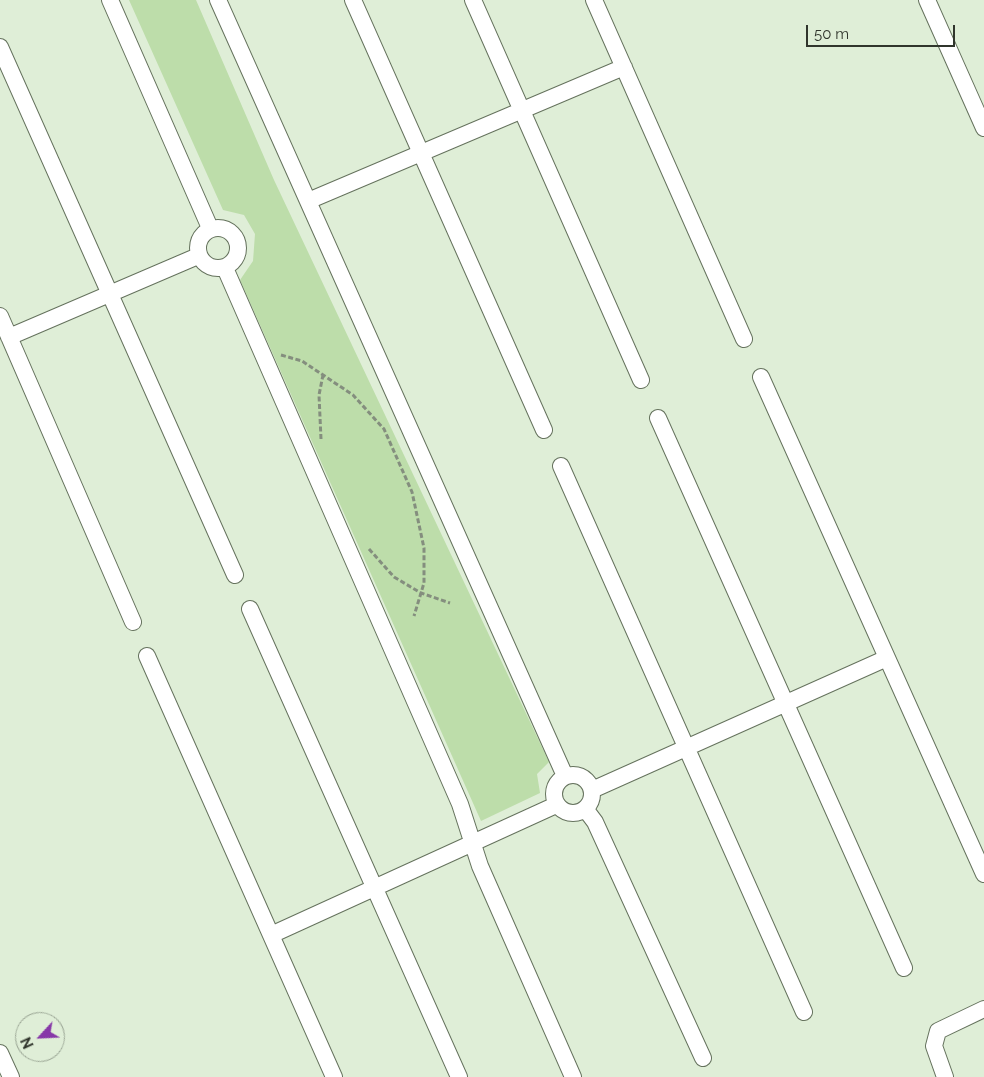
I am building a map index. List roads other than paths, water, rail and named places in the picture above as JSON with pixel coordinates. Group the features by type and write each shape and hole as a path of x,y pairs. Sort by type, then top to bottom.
{"street":[{"path":"110,0 210,228"},
{"path":"218,0 565,776"},
{"path":"353,0 544,430"},
{"path":"473,0 642,380"},
{"path":"594,0 744,339"},
{"path":"927,0 984,128"},
{"path":"0,47 235,575"},
{"path":"308,201 624,67"},
{"path":"210,228 226,229 238,240 237,257 226,268 209,268 198,256 198,240 210,228"},
{"path":"9,337 198,256"},
{"path":"226,268 460,804 480,866 573,1077"},
{"path":"0,316 133,622"},
{"path":"761,377 984,874"},
{"path":"658,418 904,968"},
{"path":"561,466 804,1012"},
{"path":"250,609 459,1077"},
{"path":"148,656 334,1077"},
{"path":"592,790 888,658"},
{"path":"577,775 587,780 592,790 592,800 586,810 576,814 563,811 556,805 553,795 555,786 565,776 577,775"},
{"path":"271,935 556,805"},
{"path":"586,810 595,822 703,1058"},
{"path":"945,1077 934,1046 938,1031 984,1009"},
{"path":"0,1052 11,1077"}]}
